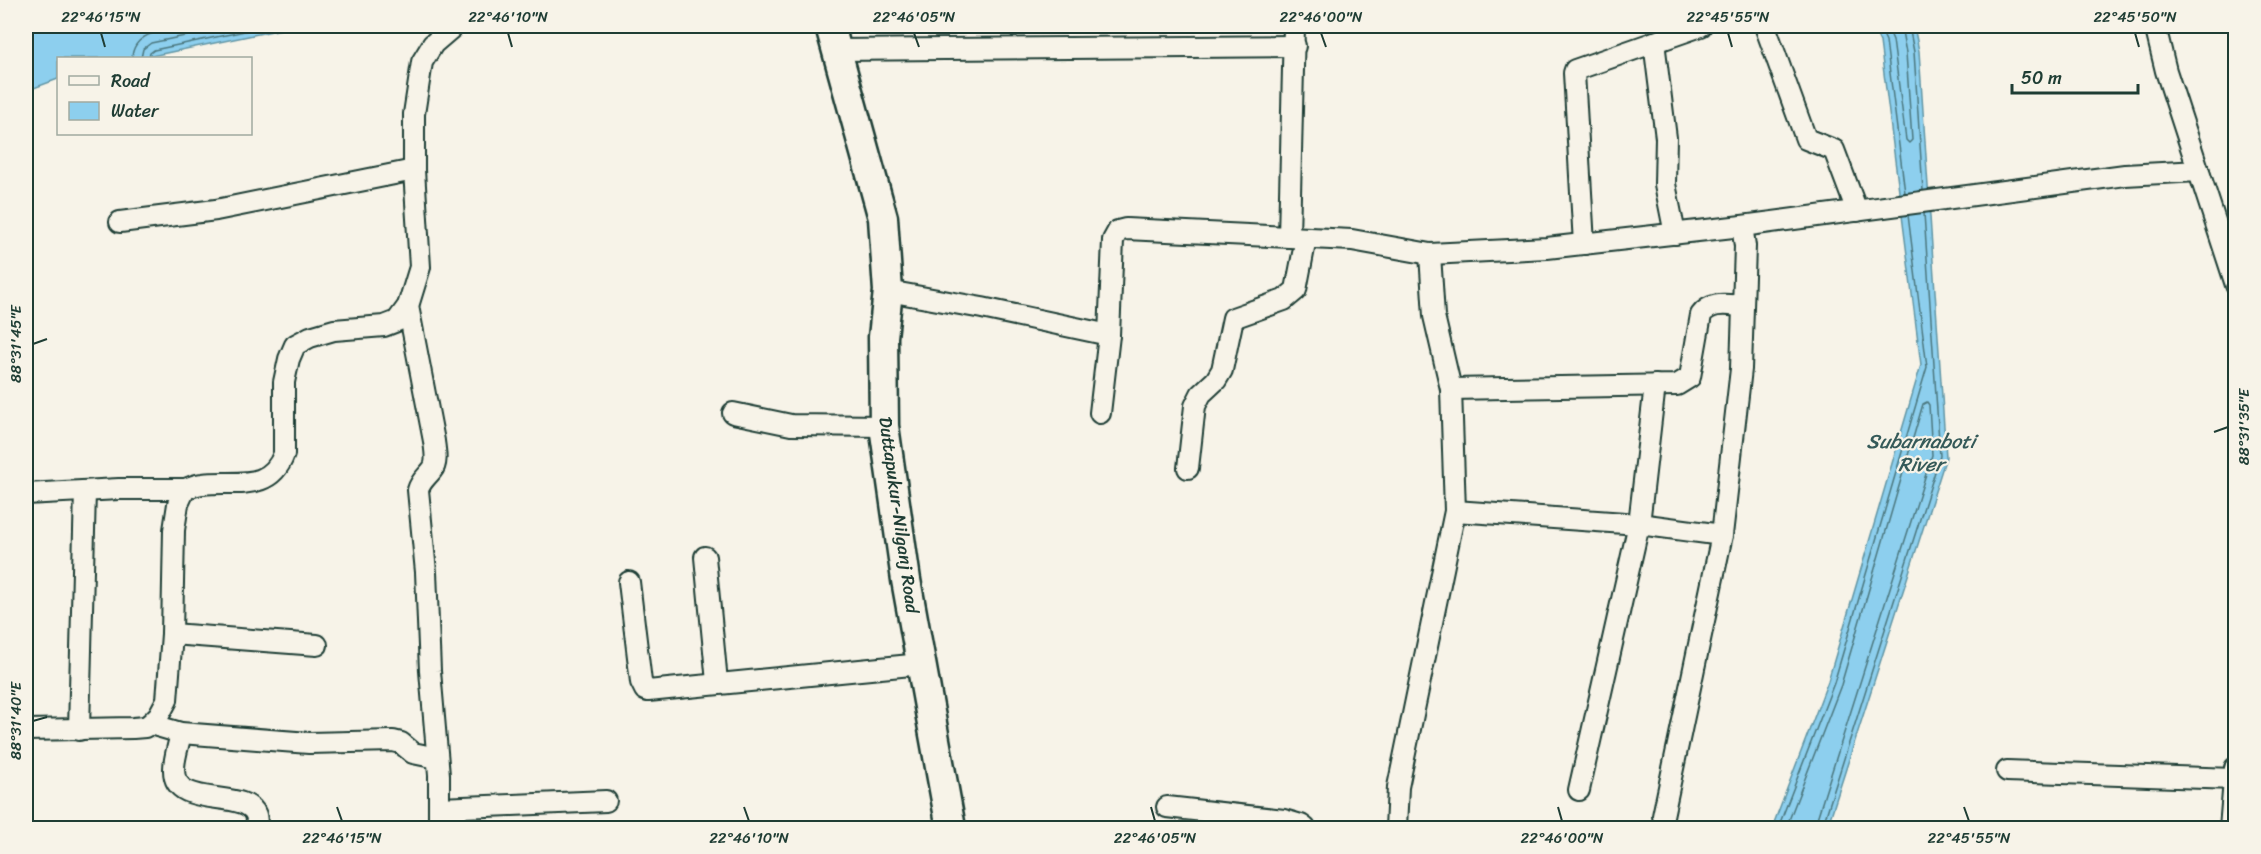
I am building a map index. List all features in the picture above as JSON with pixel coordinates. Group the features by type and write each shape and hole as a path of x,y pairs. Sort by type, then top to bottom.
{"main road":[{"name":"Duttapukur-Nilganj Road","path":"834,38 883,218 888,291 883,337 884,426 906,579 951,828"}],"street":[{"path":"26,494 185,489 201,484 249,483 272,474 284,454 284,382 295,345 310,337 334,330 384,326 397,321 408,306 420,267 414,170 414,114 422,62 433,44 454,26"},
{"path":"1188,468 1195,406 1201,394 1216,380 1222,370 1233,318 1284,300 1292,296 1296,290 1298,238 1294,26"},
{"path":"1584,244 1574,73 1579,68 1701,26"},
{"path":"1765,26 1806,139 1834,150 1857,211"},
{"path":"2155,26 2166,72 2235,285"},
{"path":"834,38 1294,46"},
{"path":"1654,42 1666,138 1665,183 1675,234"},
{"path":"120,222 216,210 414,170"},
{"path":"1100,413 1109,335 1113,240 1118,231 1126,229 1353,240 1430,254 1547,248 1742,226 2125,175 2199,171"},
{"path":"1663,816 1722,535 1741,369 1745,246 1742,226"},
{"path":"1396,828 1398,787 1455,511 1451,389 1434,316 1430,254"},
{"path":"888,291 1109,335"},
{"path":"1451,389 1677,385 1690,377 1701,315 1706,308 1713,305 1743,306"},
{"path":"408,306 436,460 433,470 420,481 418,490 426,572 439,828"},
{"path":"1579,790 1639,524 1655,385"},
{"path":"733,413 791,425 884,426"},
{"path":"26,730 145,727 159,715 166,700 172,634 174,530 178,504 185,489"},
{"path":"79,730 85,491"},
{"path":"1455,511 1639,524 1722,535"},
{"path":"705,557 717,682"},
{"path":"629,582 641,682 645,690 655,691 717,682 921,664"},
{"path":"172,634 317,645"},
{"path":"150,724 181,733 309,743 393,741 401,743 413,753 437,758"},
{"path":"181,733 174,770 182,787 190,792 247,804 256,814 257,828"},
{"path":"2007,771 2235,773 2230,828"},
{"path":"439,808 606,801"},
{"path":"1167,807 1284,820 1305,828"}],"water":[{"path":"26,26 297,26 147,57 57,57 57,79 26,91"},
{"name":"Subarnaboti River","path":"1872,26 1914,26 1919,51 1946,457 1827,828 1772,828 1828,681 1921,365 1880,42"}]}
